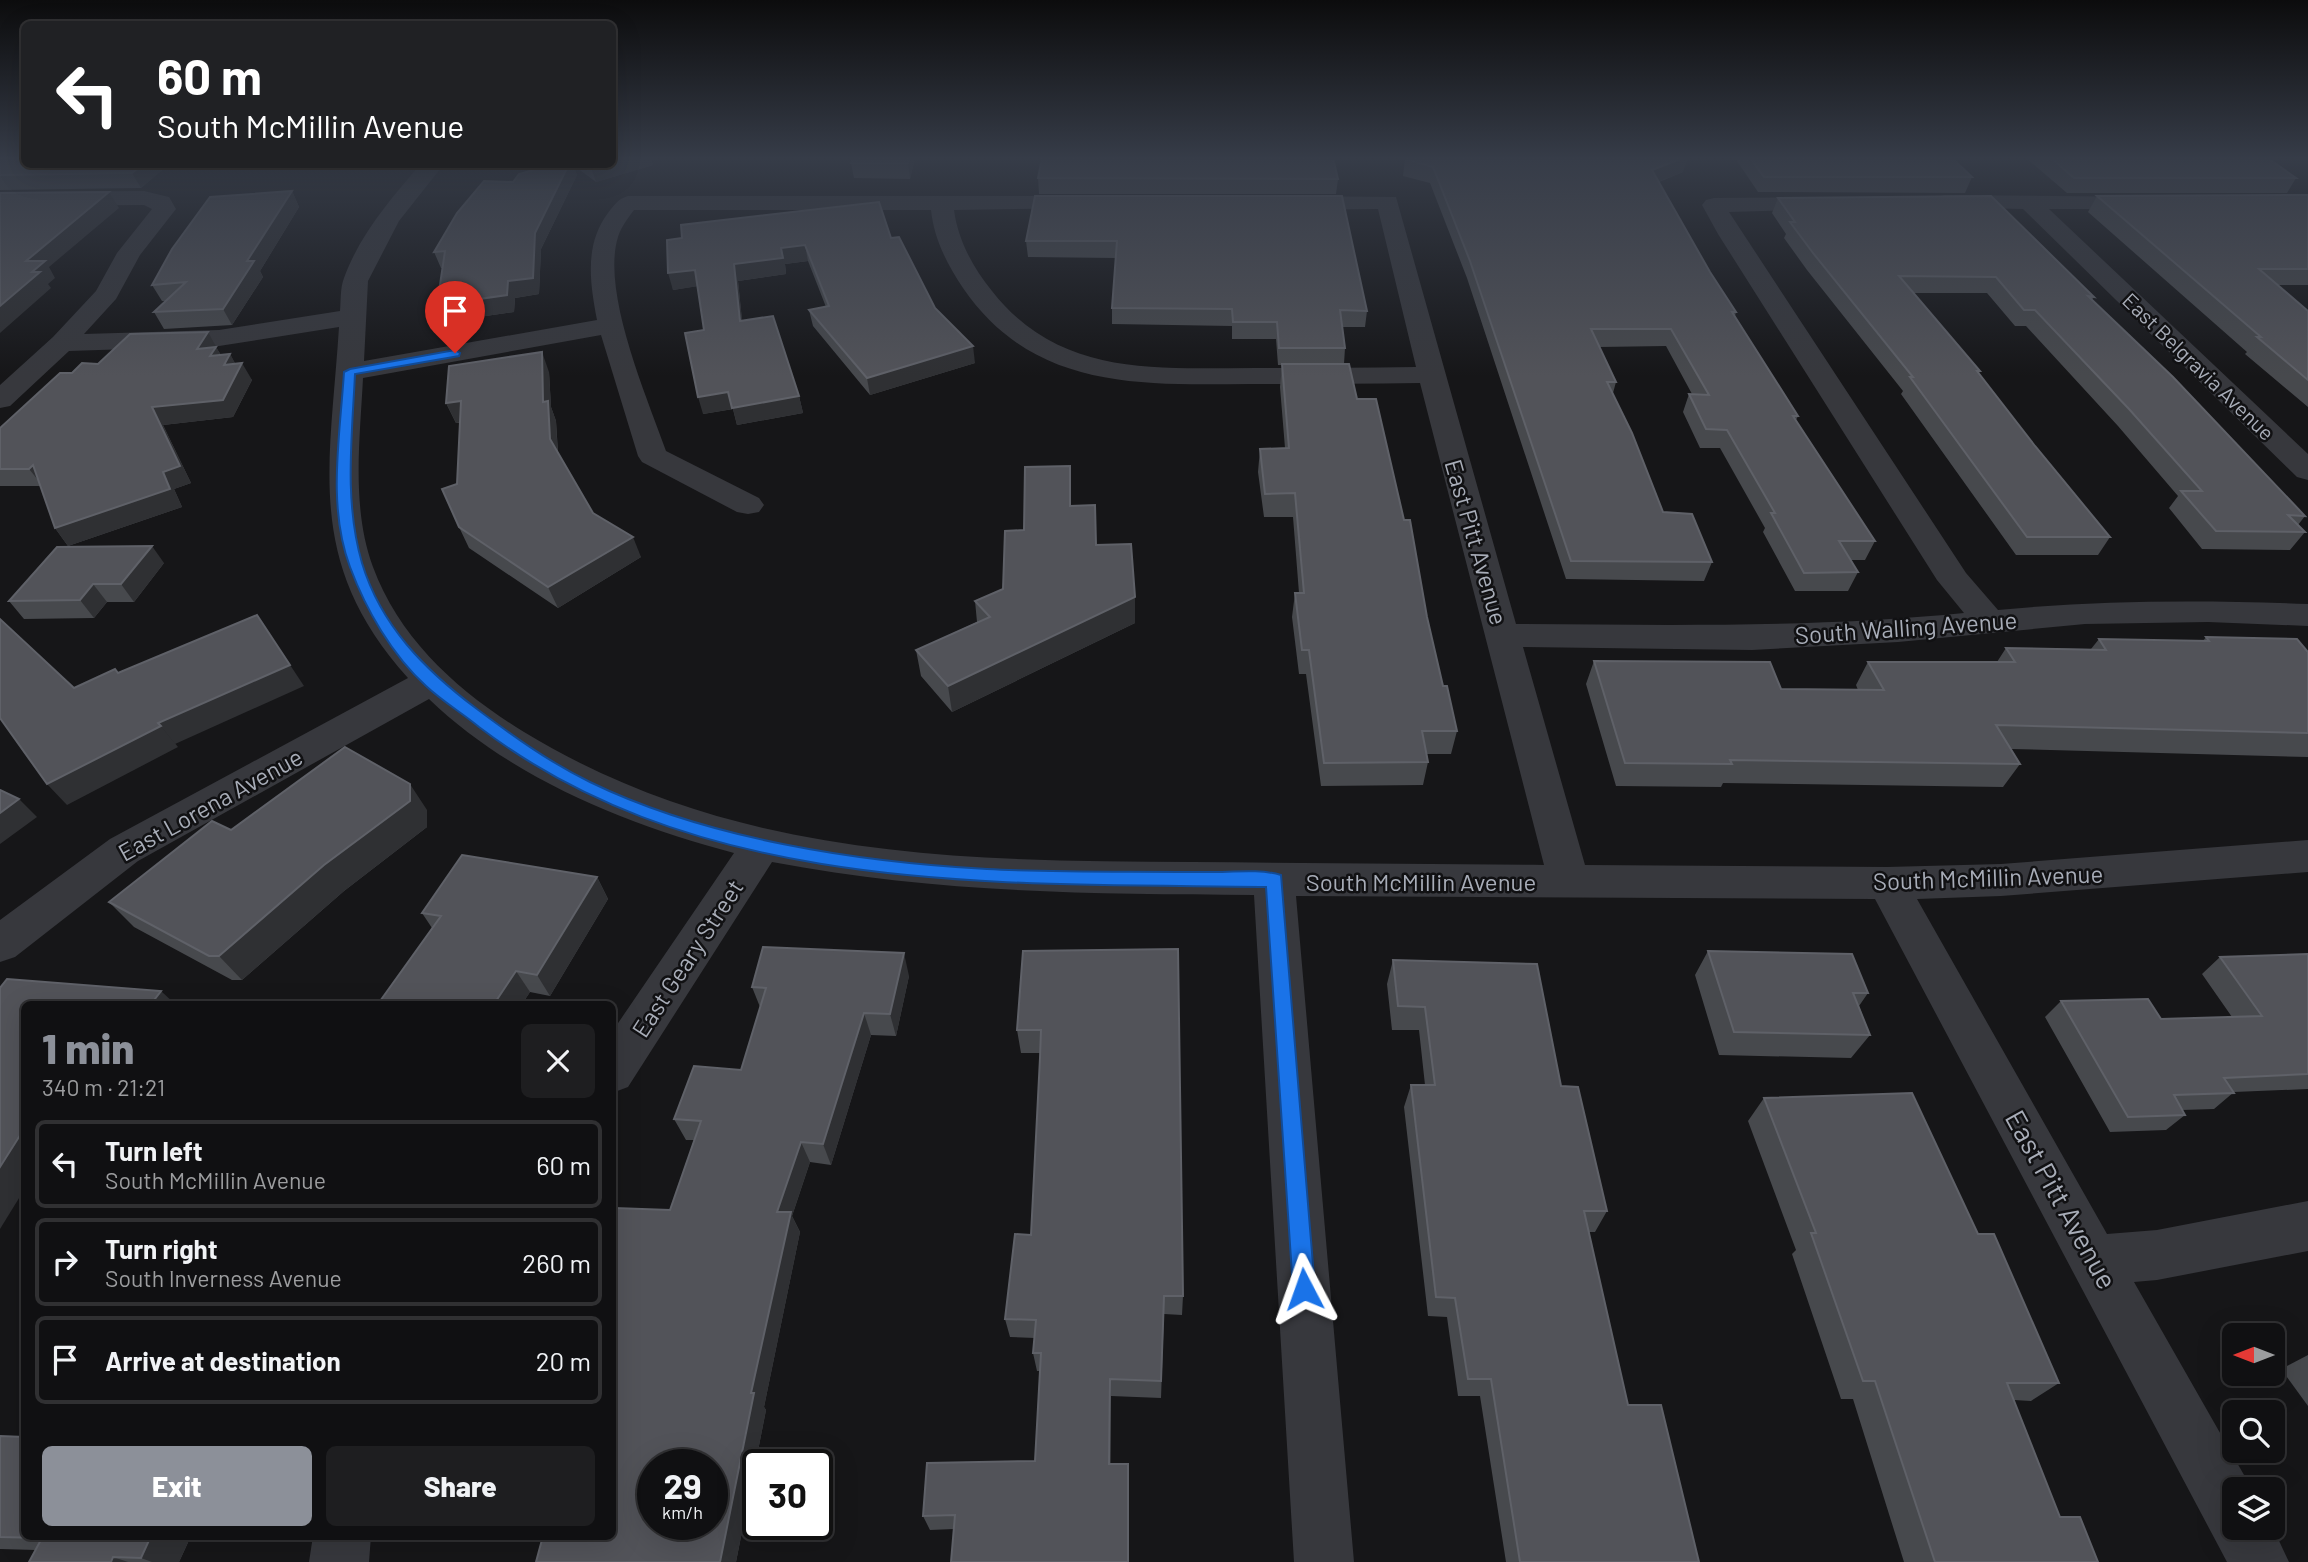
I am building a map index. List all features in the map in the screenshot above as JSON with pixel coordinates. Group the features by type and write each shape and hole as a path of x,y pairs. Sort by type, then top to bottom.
{"street":[{"path":"0,400 62,343 107,294 129,253 147,231"},
{"name":"South McMillin Avenue","path":"380,231 366,253 355,281 352,317 343,492 347,528 356,566 380,617 403,651 430,682 520,750 583,785 644,812 707,832 826,858 902,869 988,876 1887,883 2001,880 2308,856"},
{"path":"609,231 604,243 604,278 612,326 653,456 748,505"},
{"path":"947,231 957,260 988,305 1023,338 1056,355 1094,367 1176,376 1430,375"},
{"name":"East Pitt Avenue","path":"1395,231 1430,375 1504,635 1569,881"},
{"path":"1728,231 1954,580 1989,621"},
{"name":"East Belgravia Avenue","path":"2059,231 2308,471"},
{"path":"62,343 219,338 352,317"},
{"path":"350,372 612,326"},
{"name":"South Walling Avenue","path":"1504,635 1752,638 1899,631 2085,613 2208,611 2308,615"},
{"name":"East Lorena Avenue","path":"0,944 124,850 430,682"},
{"name":"East Geary Street","path":"616,1066 762,844"},
{"path":"1275,880 1324,1562"},
{"name":"East Pitt Avenue","path":"1887,883 2222,1493"},
{"path":"2096,1260 2157,1255 2308,1226"},
{"path":"339,1562 342,1540"},
{"path":"2247,1540 2259,1562"}],"building":[{"path":"0,231 62,231 26,261 45,261 32,272 40,272 0,306"},
{"path":"185,231 266,231 247,261 254,261 223,309 154,312 186,282 152,285"},
{"path":"446,231 536,231 533,278 508,281 507,295 437,305 445,251 434,252"},
{"path":"681,231 889,231 891,238 899,237 935,308 973,346 867,378 809,310 829,306 805,245 781,248 783,258 734,264 740,321 773,316 799,396 732,408 728,392 698,397 685,333 704,330 695,270 668,273 667,240 682,238"},
{"path":"1028,231 1350,231 1367,311 1340,310 1345,348 1279,348 1277,322 1233,322 1232,309 1112,308 1117,241 1026,241"},
{"path":"1458,231 1687,231 1736,312 1732,312 1798,416 1793,416 1875,541 1839,541 1858,572 1804,573 1771,513 1775,513 1727,430 1706,429 1689,394 1709,395 1671,329 1591,329 1616,382 1607,382 1632,433 1663,512 1692,514 1712,562 1571,561"},
{"path":"1797,231 2027,231 2094,297 2088,296 2173,377 2305,516 2288,515 2305,532 2216,531 2181,491 2202,491 2035,310 2024,310 1996,277 1899,276 1980,371 1977,371 2110,537 2027,537 1910,377 1913,377"},
{"path":"2138,231 2308,231 2308,269 2259,269 2308,311 2308,380 2257,337 2261,337"},
{"path":"208,332 197,349 216,347 210,356 230,354 224,365 242,363 223,400 152,407 180,466 163,472 170,489 55,528 33,465 29,469 0,469 0,428 60,373 72,373 82,363 98,364 130,334"},
{"path":"542,352 543,402 548,401 550,439 593,513 633,537 548,587 459,527 442,489 457,484 461,401 446,403 449,366"},
{"path":"1282,364 1349,364 1357,399 1376,399 1404,520 1410,520 1427,617 1457,731 1422,731 1428,762 1324,763 1309,650 1302,650 1295,593 1304,593 1295,493 1265,494 1260,449 1289,448"},
{"path":"1070,466 1070,506 1095,505 1096,545 1131,544 1135,597 948,686 916,650 990,617 975,601 1003,589 1005,531 1024,530 1025,467"},
{"path":"152,546 121,584 93,584 80,600 9,601 57,547"},
{"path":"257,615 290,665 158,723 161,726 47,784 0,718 0,619 74,688 115,669 118,673"},
{"path":"2206,637 2297,639 2308,652 2308,733 1996,725 2020,764 1730,760 1732,764 1625,763 1594,661 1770,662 1781,689 1884,690 1868,662 2015,662 2006,648 2106,650 2099,639 2209,641"},
{"path":"345,747 410,784 410,801 324,865 219,956 209,956 109,902 212,821 231,830"},
{"path":"0,790 19,799 0,813"},
{"path":"462,855 597,877 537,975 516,971 496,1001 380,1001 441,916 422,913"},
{"path":"763,947 904,953 890,1014 864,1013 823,1144 801,1142 777,1212 791,1212 751,1393 754,1393 728,1522 728,1449 637,1449 637,1540 724,1540 720,1562 536,1562 542,1540 616,1540 616,1208 670,1210 701,1121 674,1119 694,1066 741,1070 766,988 752,987"},
{"path":"1178,949 1183,1296 1164,1296 1161,1381 1110,1379 1109,1464 1128,1464 1128,1562 951,1562 955,1515 923,1516 927,1463 1035,1461 1041,1353 1033,1353 1036,1320 1005,1319 1015,1234 1031,1235 1040,1058 1041,1030 1017,1030 1023,951"},
{"path":"1708,951 1852,954 1868,993 1853,993 1870,1035 1734,1032"},
{"path":"2308,954 2308,1074 2224,1078 2234,1093 2174,1095 2185,1115 2128,1117 2061,1001 2148,999 2161,1019 2262,1016 2220,957"},
{"path":"1393,960 1537,964 1561,1086 1578,1087 1607,1211 1584,1211 1628,1405 1661,1405 1699,1562 1520,1562 1491,1379 1468,1379 1455,1298 1436,1297 1411,1085 1435,1085 1425,1007 1398,1006"},
{"path":"7,979 161,991 153,1001 21,1001 21,1134 0,1167 0,988"},
{"path":"1912,1093 1978,1234 1994,1234 2059,1383 2007,1383 2060,1517 2080,1517 2098,1562 1935,1562 1875,1381 1863,1381 1811,1233 1816,1233 1764,1098"},
{"path":"0,1436 21,1437 21,1538 0,1537"},
{"path":"41,1540 149,1540 141,1558 113,1557 111,1562 29,1562"}],"route":[{"path":"455,353 350,372 343,492 347,528 356,566 380,617 403,651 430,682 474,718 520,750 583,785 644,812 707,832 826,858 902,869 988,876 1275,880 1304,1289"}]}
